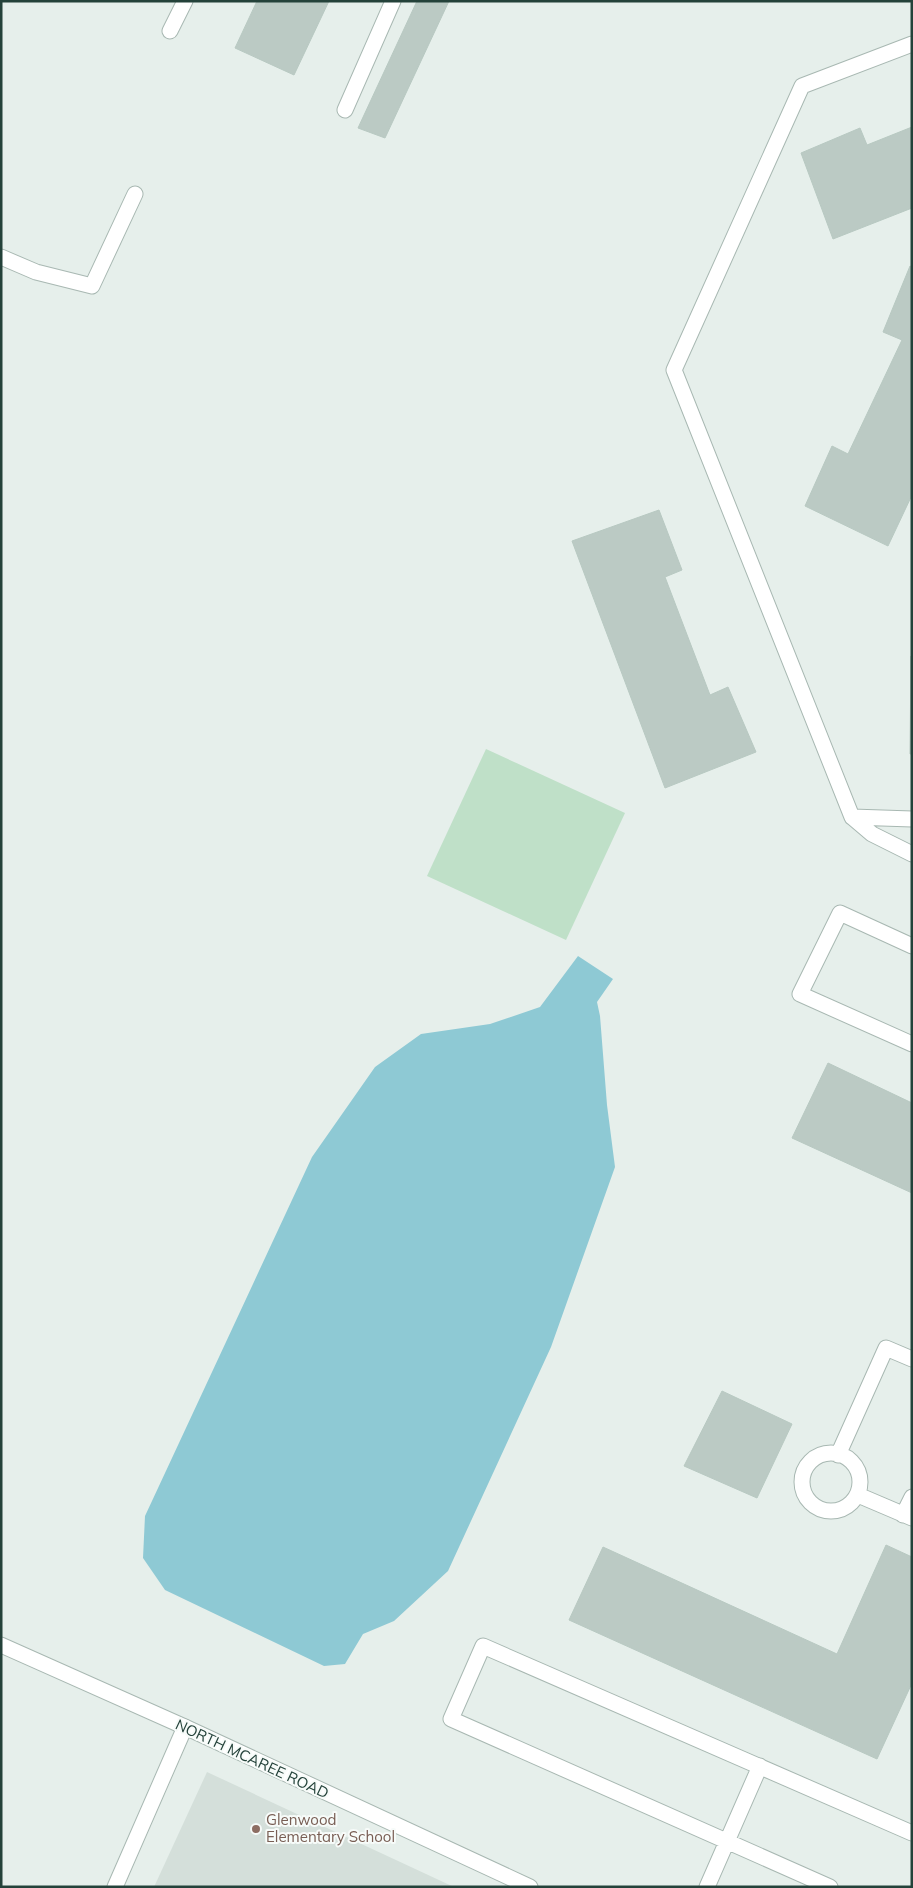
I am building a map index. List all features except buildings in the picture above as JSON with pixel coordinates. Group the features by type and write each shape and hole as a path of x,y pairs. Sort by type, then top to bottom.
{"street":[{"path":"170,31 184,1"},
{"path":"345,110 393,1"},
{"path":"912,44 802,86 674,370 852,817 872,834 912,854"},
{"path":"1,257 36,272 92,286 135,194"},
{"path":"852,817 912,819"},
{"path":"912,946 840,913 800,994 912,1044"},
{"path":"838,1455 886,1348 912,1359"},
{"path":"832,1453 838,1455 850,1460 856,1467 860,1476 860,1486 858,1495 852,1503 836,1511 826,1511 817,1508 805,1494 804,1475 807,1466 814,1459 832,1453"},
{"path":"858,1495 908,1517 912,1497"},
{"name":"NORTH MCAREE ROAD","path":"1,1646 185,1727 530,1887"},
{"path":"830,1887 451,1719 483,1646 912,1834"},
{"path":"115,1887 185,1727"},
{"path":"707,1887 760,1766"}],"shaded area":[{"name":"Glenwood Elementary School","path":"207,1772 454,1887 154,1887"}],"green space":[{"path":"486,749 625,813 566,940 427,876"}],"water":[{"path":"578,956 613,979 597,1002 615,1167 551,1347 448,1571 394,1621 363,1634 345,1664 324,1666 165,1590 143,1558 145,1516 312,1157 375,1067 421,1034 490,1024 540,1007"}],"place":[{"name":"Glenwood Elementary School","path":"256,1829"}]}
